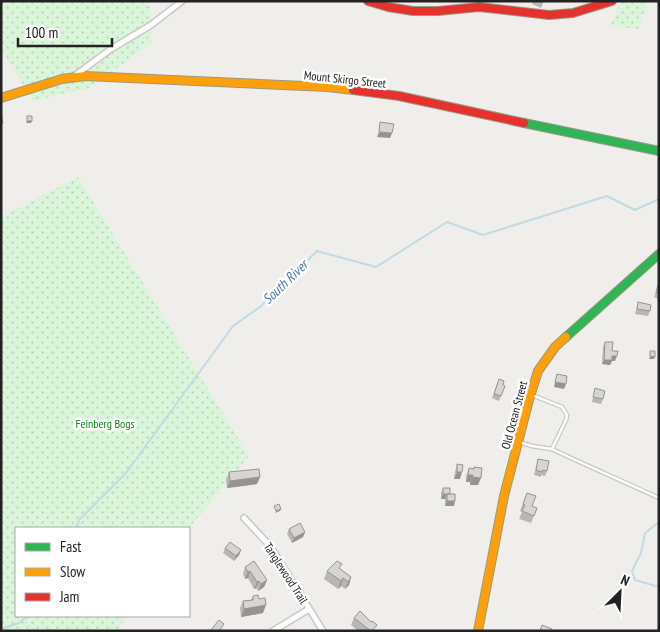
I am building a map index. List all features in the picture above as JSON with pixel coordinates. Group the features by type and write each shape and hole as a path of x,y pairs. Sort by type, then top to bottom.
{"street":[{"path":"72,78 111,49 151,25 182,1"},
{"path":"368,1 412,11 438,11 479,6 549,15 573,13 612,1"},
{"name":"Mount Skirgo Street","path":"1,98 72,78 128,77 353,89 410,98 659,151"},
{"name":"Old Ocean Street","path":"478,631 500,514 530,395 538,371 555,347 659,254"},
{"name":"Tanglewood Trail","path":"244,518 271,547 323,631"},
{"path":"273,631 309,609"}],"lane":[{"path":"530,395 562,407 567,416 552,449"},
{"path":"518,442 552,449 659,498"}],"path":[{"path":"1,606 15,615"},
{"path":"17,617 37,631"}],"green space":[{"path":"1,1 150,1 152,43 89,88 33,101 1,49"},
{"path":"621,1 649,1 638,29 610,26"},
{"name":"Feinberg Bogs","path":"78,177 249,456 190,527 15,527 15,617 126,617 116,631 1,631 1,217"}],"building":[{"path":"27,116 32,116 32,121 27,121"},
{"path":"380,122 394,124 392,133 379,132"},
{"path":"638,302 651,305 650,311 637,309"},
{"path":"605,342 613,342 612,351 618,351 617,356 612,356 612,360 604,360"},
{"path":"650,351 655,351 655,357 650,356"},
{"path":"557,374 567,376 566,384 555,382"},
{"path":"499,379 504,381 503,385 505,386 501,396 494,394"},
{"path":"595,388 605,391 603,399 593,397"},
{"path":"538,459 549,461 547,471 536,470"},
{"path":"457,464 463,465 462,472 457,472"},
{"path":"474,467 482,468 481,478 468,475 469,468 474,469"},
{"path":"259,469 260,477 230,481 229,472"},
{"path":"443,488 450,488 450,494 443,494"},
{"path":"527,493 536,496 532,506 537,508 534,516 522,511"},
{"path":"447,494 455,494 455,501 447,501"},
{"path":"279,504 281,509 276,511 274,506"},
{"path":"300,523 305,532 294,538 289,529"},
{"path":"230,542 241,550 236,556 225,548"},
{"path":"254,561 267,580 261,584 259,581 257,582 245,567"},
{"path":"337,561 342,564 339,568 351,577 348,582 343,578 341,581 327,571"},
{"path":"258,595 259,599 265,598 266,605 244,609 243,601 253,600 253,596"},
{"path":"360,611 377,625 372,631 354,618"},
{"path":"219,620 224,624 219,631 210,631"},
{"path":"542,625 552,629 552,631 540,631"}],"waterway":[{"name":"South River","path":"76,527 79,520 126,473 233,326 260,307 317,251 376,267 447,222 483,235 607,196 635,210 659,199"},
{"name":"South River","path":"659,522 645,533 641,553 632,571 635,580 659,587"},
{"name":"South River","path":"1,629 19,623 27,617"}],"traffic: fast":[{"path":"524,123 659,151"},
{"path":"566,337 659,254"}],"traffic: slow":[{"path":"1,98 62,79 85,76 327,87 353,90"},
{"path":"478,631 504,496 529,400 538,371 555,347 566,337"}],"traffic: jam":[{"path":"368,1 388,7 413,11 438,11 479,7 549,15 573,13 612,1"},
{"path":"353,90 399,96 524,123"}]}
